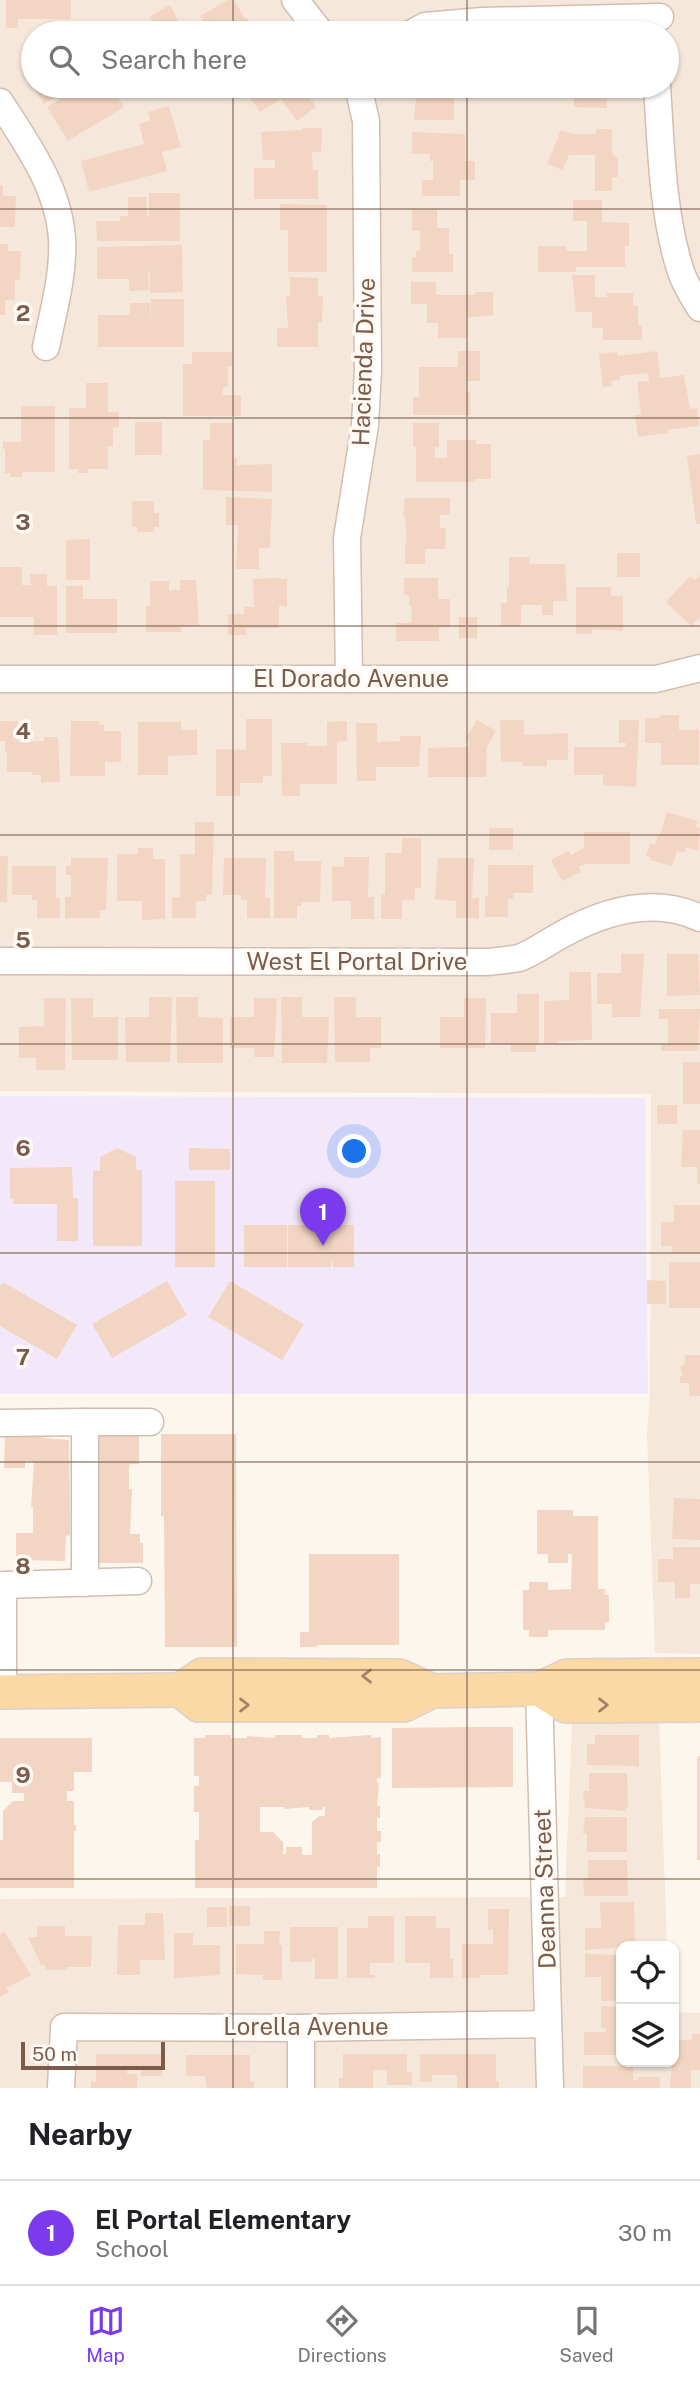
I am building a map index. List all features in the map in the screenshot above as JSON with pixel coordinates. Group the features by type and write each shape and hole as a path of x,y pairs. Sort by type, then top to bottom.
{"main road":[{"path":"1,1692 180,1690 202,1675 399,1676 432,1691 539,1689 567,1676 700,1675"},
{"path":"539,1689 566,1706 700,1705"}],"street":[{"path":"295,0 312,21"},
{"path":"443,21 482,10 661,17"},
{"name":"Hacienda Drive","path":"349,680 347,538 365,425 368,370 366,121 361,98"},
{"path":"658,98 669,223 681,271 700,308"},
{"path":"5,119 50,185 58,211 62,239 61,269 46,347"},
{"name":"El Dorado Avenue","path":"0,679 656,679 700,668"},
{"name":"West El Portal Drive","path":"0,961 487,962 520,957 576,927 614,911 654,906 700,918"},
{"path":"85,1422 85,1583"},
{"path":"0,1423 150,1422"},
{"path":"1,1692 1,1585 138,1581"},
{"name":"Deanna Street","path":"539,1689 550,2088"},
{"name":"Lorella Avenue","path":"61,2088 64,2027 301,2028 548,2024"},
{"path":"301,2028 301,2088"}],"shaded area":[{"path":"0,0 700,0 700,1654 655,1653 647,1434 650,1395 651,1094 0,1091"},
{"path":"0,1096 645,1098 648,1394 0,1394"},
{"path":"659,1718 667,1941 616,1941 616,2067 679,2067 679,2012 700,2013 700,2088 0,2088 0,1899 565,1897 572,1723"}],"building":[{"path":"6,0 71,0 71,19 18,19 18,28 6,28"},
{"path":"228,0 234,0 245,19 249,21 203,21 200,16"},
{"path":"170,5 179,21 153,21 150,16"},
{"path":"40,98 54,98 44,104"},
{"path":"62,98 118,98 124,107 68,141 47,107"},
{"path":"250,98 309,98 316,107 297,121 281,99 260,112"},
{"path":"416,98 454,98 454,120 414,120"},
{"path":"574,98 607,98 607,108 574,107"},
{"path":"169,106 181,147 162,152 167,171 89,192 81,161 144,144 139,124 150,121 148,112"},
{"path":"321,128 322,131 321,152 312,152 313,170 318,170 318,199 254,199 254,168 275,168 275,160 263,160 261,132"},
{"path":"596,129 612,129 612,151 614,157 618,157 618,177 612,177 612,191 595,191 595,155 569,155 562,170 547,164 561,130 573,134 596,134"},
{"path":"412,132 465,134 465,161 475,161 475,180 460,180 460,196 422,196 422,180 433,180 433,161 430,161 430,154 412,154"},
{"path":"0,185 3,185 3,196 16,196 15,227 0,227"},
{"path":"149,193 180,193 180,241 97,241 96,221 120,221 120,216 128,216 128,197 146,197 149,216"},
{"path":"573,200 602,200 602,222 629,223 625,267 576,267 576,272 538,272 538,246 566,246 566,251 587,251 587,221 573,221"},
{"path":"280,204 327,205 327,272 288,272 288,230 280,230"},
{"path":"412,209 437,210 437,228 449,228 449,254 453,254 453,272 412,272 412,257 416,257 416,251 420,251 420,231 412,231"},
{"path":"0,244 8,244 8,251 21,251 20,280 15,280 15,300 5,300 5,315 0,315"},
{"path":"182,245 183,292 150,293 150,271 149,290 129,291 129,279 97,279 97,247"},
{"path":"572,275 595,275 595,297 607,297 607,293 633,293 633,306 638,306 638,325 642,325 642,340 603,340 603,328 592,328 592,312 576,312"},
{"path":"290,277 318,278 318,296 323,296 322,322 318,322 318,347 277,347 277,328 288,328 286,296 290,296"},
{"path":"411,282 436,282 436,295 493,292 493,315 467,318 467,338 438,338 438,323 427,323 427,304 411,304"},
{"path":"151,299 184,299 184,347 98,347 98,315 130,315 130,303 150,303 151,322"},
{"path":"458,351 480,351 480,381 466,381 466,392 470,392 470,415 413,415 413,397 419,397 419,367 458,367"},
{"path":"657,351 660,378 684,375 690,409 697,408 699,426 638,437 635,415 641,415 637,382 649,381 648,373 620,376 620,380 611,381 612,386 603,387 599,354 617,352 618,356"},
{"path":"192,352 232,352 232,366 228,366 228,387 223,387 223,395 241,395 241,416 183,416 183,364 192,364"},
{"path":"86,383 108,383 108,412 119,412 119,427 113,428 113,446 108,446 108,469 88,469 88,473 78,473 78,469 69,469 69,408 86,408"},
{"path":"21,406 55,406 55,472 22,472 22,477 10,477 10,473 5,473 3,442 21,442"},
{"path":"135,422 162,422 162,455 135,455"},
{"path":"210,423 233,423 233,458 237,458 237,465 272,464 272,492 203,490 203,440 210,440"},
{"path":"413,423 439,423 439,447 435,447 435,458 447,458 447,440 476,440 476,444 491,444 491,479 475,479 475,482 416,482"},
{"path":"700,454 700,524 696,524 687,456"},
{"path":"226,497 272,499 270,548 259,548 259,569 236,569 238,525 226,525"},
{"path":"405,498 450,498 450,515 440,515 440,528 445,528 446,533 445,549 425,549 425,564 405,564"},
{"path":"132,501 154,501 154,513 159,513 159,527 154,527 154,532 137,532 137,527 132,527"},
{"path":"90,539 90,580 66,580 66,540"},
{"path":"617,553 640,553 640,577 617,577"},
{"path":"509,557 529,557 529,564 565,564 567,601 553,601 553,615 542,615 542,605 521,605 521,626 501,626 501,603 507,603 509,587"},
{"path":"0,567 22,567 22,585 31,585 30,574 47,574 47,586 57,586 57,635 34,635 34,617 0,617"},
{"path":"700,575 700,617 691,626 666,602 690,576 695,580"},
{"path":"404,578 438,578 438,599 450,599 450,626 439,628 439,641 396,641 396,623 411,623 412,606 409,606 409,595 404,595"},
{"path":"253,579 287,579 287,606 279,606 279,628 246,628 246,635 228,635 228,614 244,614 244,607 254,607"},
{"path":"180,580 196,580 199,626 181,626 181,632 146,632 150,581 169,581 169,590 180,590"},
{"path":"66,586 83,586 83,599 117,599 117,633 66,633"},
{"path":"576,587 611,587 611,596 623,596 623,631 592,629 592,634 576,634"},
{"path":"459,617 477,617 477,638 459,638"},
{"path":"660,715 679,715 679,730 699,730 699,765 661,765 661,743 645,743 645,718 660,718"},
{"path":"246,719 272,719 272,776 263,776 263,783 240,783 240,796 216,796 216,749 246,750"},
{"path":"477,720 496,731 487,747 486,777 428,777 428,748 469,747 469,740 466,738"},
{"path":"500,720 524,720 524,735 568,733 568,760 547,760 547,766 501,762"},
{"path":"619,720 639,720 636,787 603,785 603,775 574,775 574,747 626,747 626,743 619,743"},
{"path":"0,721 18,721 18,742 44,741 44,737 58,737 60,782 41,782 41,775 32,775 32,772 7,772 5,741 0,741"},
{"path":"71,721 99,721 99,725 104,725 104,731 121,731 121,762 105,762 105,776 70,776"},
{"path":"347,721 347,741 337,742 337,784 300,784 300,796 282,796 281,743 327,746 327,722"},
{"path":"138,722 181,722 181,730 197,730 197,755 168,756 168,775 138,775"},
{"path":"356,723 377,723 377,742 400,741 400,736 421,736 419,767 376,767 376,781 357,781"},
{"path":"667,812 698,821 696,827 700,828 698,851 686,847 684,853 677,851 672,866 650,860 651,858 646,856 650,843 655,845 658,834 660,835"},
{"path":"195,822 214,822 212,895 206,895 206,901 196,901 196,918 172,918 172,897 180,897 180,854 195,854"},
{"path":"489,828 513,828 513,850 489,850"},
{"path":"584,832 630,832 630,864 585,864 579,867 581,872 562,881 551,860 569,851 571,855 584,848"},
{"path":"402,838 421,838 421,888 415,888 415,900 402,900 402,919 381,919 381,894 385,894 385,853 402,853"},
{"path":"138,848 153,848 153,859 165,859 165,919 142,920 142,901 117,901 117,854 138,854"},
{"path":"274,851 294,851 294,861 321,861 320,902 301,902 301,906 297,906 297,918 274,918"},
{"path":"0,856 8,856 7,902 0,902"},
{"path":"344,857 369,857 368,897 374,897 374,919 351,919 351,901 332,901 332,866 344,867"},
{"path":"71,858 108,858 106,910 100,910 100,918 65,918 65,897 71,897 71,875 66,875 66,866 71,866"},
{"path":"224,858 266,858 265,897 270,898 270,918 247,918 247,900 241,900 241,895 223,895"},
{"path":"438,858 474,858 472,898 479,898 479,918 456,918 456,901 435,899"},
{"path":"488,865 533,865 533,893 513,893 513,899 508,899 508,917 485,917"},
{"path":"12,866 56,866 56,898 60,898 60,918 37,918 37,900 32,900 32,895 12,895"},
{"path":"621,954 644,954 640,1017 612,1017 612,1004 597,1004 597,973 621,973"},
{"path":"667,954 698,954 700,995 667,996"},
{"path":"569,972 591,972 592,1040 544,1044 544,1001 569,1000"},
{"path":"517,994 539,994 539,1045 536,1045 536,1052 511,1052 511,1044 491,1044 491,1013 517,1013"},
{"path":"149,997 172,997 170,1062 126,1062 125,1017 149,1017"},
{"path":"176,997 198,997 198,1017 223,1018 223,1063 177,1063"},
{"path":"281,997 302,997 302,1017 329,1017 327,1063 282,1063"},
{"path":"334,997 356,997 356,1017 381,1017 381,1048 370,1048 370,1062 335,1062"},
{"path":"44,998 66,998 65,1070 36,1070 36,1058 19,1058 19,1027 44,1026"},
{"path":"71,998 93,998 93,1017 118,1017 118,1060 72,1060"},
{"path":"254,998 277,998 274,1057 254,1057 255,1048 230,1048 230,1017 254,1017"},
{"path":"464,998 486,998 485,1048 440,1048 440,1017 464,1017"},
{"path":"659,1009 700,1009 698,1051 661,1051 661,1044 668,1044 668,1019 659,1019"},
{"path":"683,1062 700,1062 700,1104 683,1104"},
{"path":"657,1105 677,1105 677,1124 657,1124"},
{"path":"683,1130 700,1130 700,1184 697,1184 697,1167 681,1167"},
{"path":"117,1148 136,1157 136,1170 142,1170 142,1246 93,1246 93,1171 100,1171 100,1157"},
{"path":"189,1148 230,1149 230,1170 189,1170"},
{"path":"72,1167 73,1198 78,1198 78,1241 57,1241 57,1204 13,1204 13,1199 10,1199 10,1168"},
{"path":"175,1181 215,1181 215,1267 175,1267"},
{"path":"674,1205 700,1205 700,1253 672,1253 672,1246 661,1246 661,1222 674,1222"},
{"path":"244,1225 287,1225 287,1267 244,1267"},
{"path":"288,1225 309,1225 309,1235 310,1225 354,1225 354,1267 333,1267 332,1258 331,1267 288,1267"},
{"path":"669,1262 700,1262 700,1308 669,1308"},
{"path":"647,1280 666,1281 666,1304 647,1304"},
{"path":"167,1281 187,1315 112,1358 92,1324"},
{"path":"230,1281 304,1324 282,1360 208,1317"},
{"path":"3,1282 77,1325 57,1359 0,1326 0,1287"},
{"path":"685,1355 700,1355 700,1396 689,1396 689,1383 680,1383 680,1376 683,1376 680,1367 685,1363"},
{"path":"43,1432 44,1438 69,1440 70,1535 66,1536 65,1561 16,1560 16,1533 33,1533 31,1507 34,1462 25,1461 25,1468 4,1468 5,1435"},
{"path":"161,1434 236,1434 237,1647 165,1647"},
{"path":"93,1436 139,1436 139,1464 130,1464 129,1467 129,1489 132,1489 130,1534 140,1534 143,1563 94,1563"},
{"path":"674,1498 700,1499 700,1540 672,1539"},
{"path":"537,1510 573,1510 573,1516 598,1516 598,1589 605,1589 605,1595 609,1595 609,1622 605,1622 605,1630 548,1630 548,1637 529,1637 529,1630 523,1630 523,1590 529,1590 529,1582 548,1582 548,1590 571,1589 572,1554 568,1554 568,1563 548,1563 548,1554 537,1554"},
{"path":"673,1547 700,1547 700,1584 690,1584 690,1598 675,1598 673,1582 658,1582 658,1559 673,1559"},
{"path":"309,1554 399,1554 399,1645 300,1647 300,1632 309,1632"},
{"path":"513,1727 513,1787 392,1788 392,1728"},
{"path":"205,1735 231,1735 231,1738 275,1738 275,1735 302,1735 302,1738 317,1738 317,1735 329,1735 329,1738 371,1735 371,1738 381,1737 381,1778 377,1778 380,1818 377,1818 377,1831 381,1831 381,1842 377,1842 380,1867 377,1867 377,1888 195,1888 195,1840 199,1840 199,1812 194,1812 194,1786 199,1786 199,1776 194,1776 194,1738 205,1738","holes":["260,1807 309,1807 309,1810 323,1810 325,1807 325,1816 319,1816 312,1822 312,1855 302,1855 302,1847 286,1847 286,1854 283,1854 283,1842 273,1832 260,1832"]},
{"path":"595,1735 639,1735 639,1766 587,1765 587,1744 595,1744"},
{"path":"0,1738 92,1738 92,1772 74,1772 74,1791 67,1791 67,1801 74,1801 76,1825 74,1888 0,1888 3,1811 13,1801 24,1801 24,1793 12,1793 12,1782 0,1782"},
{"path":"700,1756 700,1860 697,1860 697,1757"},
{"path":"589,1773 627,1773 628,1808 625,1808 625,1811 585,1808 583,1791 589,1791"},
{"path":"585,1817 627,1817 627,1852 587,1852 587,1834 583,1834"},
{"path":"588,1860 627,1860 628,1896 584,1896 583,1879 588,1879"},
{"path":"600,1902 634,1902 635,1941 616,1941 616,1948 585,1950 585,1928 601,1928"},
{"path":"229,1906 250,1906 250,1926 229,1926"},
{"path":"207,1907 227,1907 227,1927 207,1927"},
{"path":"488,1909 509,1909 508,1975 462,1978 462,1944 493,1944 493,1930 488,1930"},
{"path":"145,1913 163,1913 165,1960 140,1960 140,1975 117,1975 118,1925 145,1925"},
{"path":"368,1916 394,1916 394,1963 370,1963 370,1975 375,1975 375,1978 347,1978 347,1928 368,1928"},
{"path":"405,1916 436,1916 436,1928 450,1928 453,1978 430,1978 430,1963 405,1963"},
{"path":"37,1926 65,1926 65,1936 92,1936 91,1967 45,1970 45,1965 41,1965 28,1937 37,1937"},
{"path":"290,1927 338,1927 338,1979 315,1979 315,1958 312,1958 312,1962 290,1962"},
{"path":"4,1931 31,1975 6,1988 9,1992 0,1997 0,1934"},
{"path":"264,1931 280,1931 282,1980 263,1980 263,1975 236,1974 236,1944 264,1944"},
{"path":"174,1933 193,1933 193,1945 220,1945 220,1975 174,1978"},
{"path":"585,1954 616,1955 616,2001 601,2001 601,1977 585,1977"},
{"path":"601,2006 616,2007 616,2055 584,2055 584,2032 606,2032 606,2028 601,2028"},
{"path":"692,2034 700,2034 700,2070 691,2070 691,2088 670,2088 672,2067 679,2067 679,2040 692,2040"},
{"path":"96,2054 162,2054 162,2076 141,2076 141,2070 127,2070 127,2074 137,2074 137,2088 91,2088 91,2082 96,2082"},
{"path":"343,2054 407,2054 407,2072 412,2072 412,2085 387,2085 387,2070 373,2070 373,2088 339,2088 339,2078 343,2078"},
{"path":"420,2054 496,2054 496,2081 499,2081 499,2088 457,2088 457,2075 432,2075 432,2082 420,2082"},
{"path":"186,2055 250,2055 250,2081 254,2081 254,2088 207,2088 205,2076 186,2076"},
{"path":"583,2066 633,2067 633,2080 638,2080 638,2077 660,2077 660,2088 583,2088"}],"place":[{"name":"El Portal Elementary","path":"323,1246"}]}
